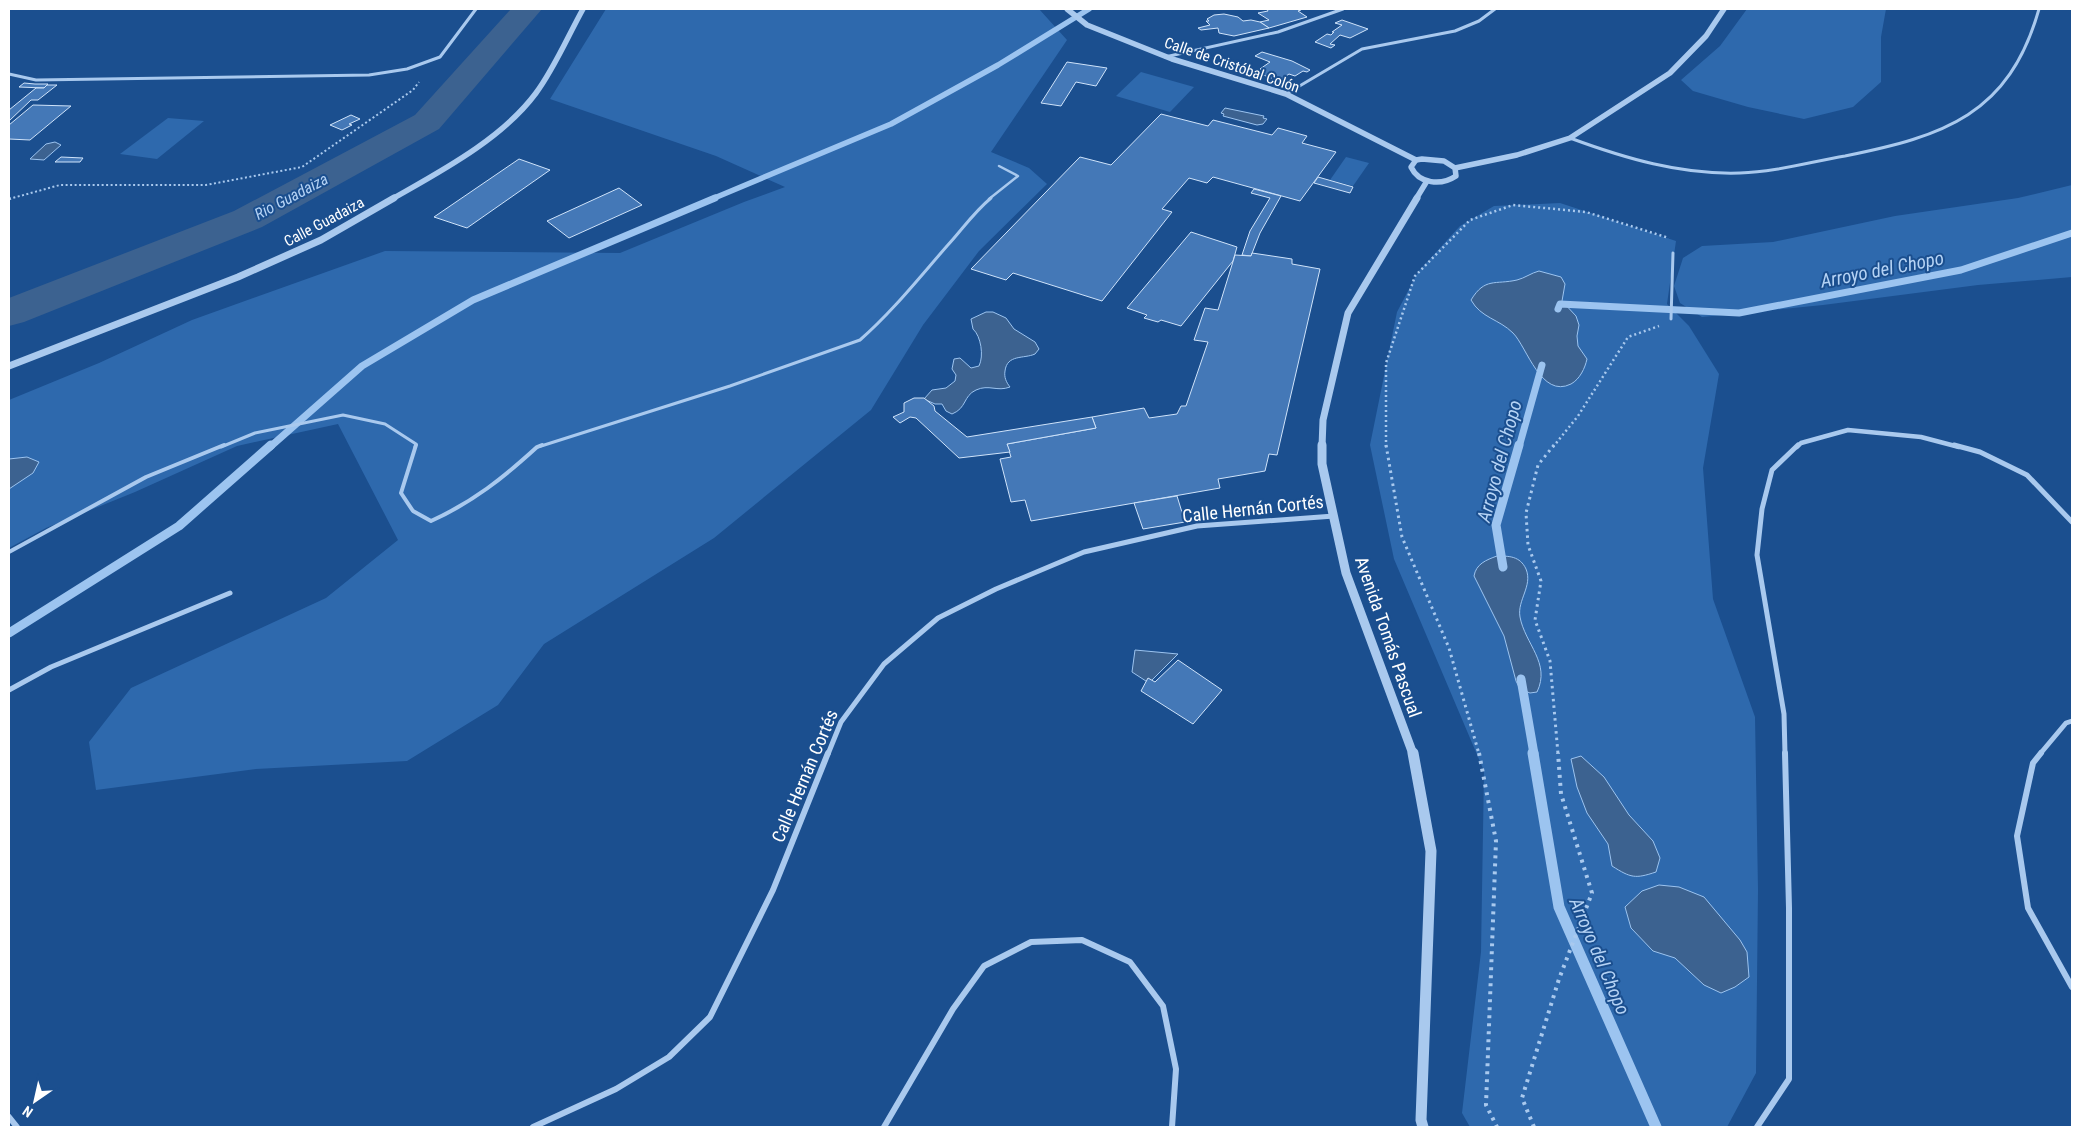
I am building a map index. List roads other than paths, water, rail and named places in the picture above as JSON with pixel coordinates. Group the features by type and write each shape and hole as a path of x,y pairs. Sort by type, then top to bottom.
{"street":[{"path":"9,74 36,80 369,75 407,69 440,57 476,9"},
{"name":"Calle Guadaiza","path":"9,366 238,277 321,240 426,180 508,125 537,92 583,9"},
{"name":"Calle de Cristóbal Colón","path":"1067,9 1087,25 1166,57 1286,94 1416,160"},
{"path":"1166,57 1271,35 1317,21 1343,9"},
{"path":"1286,94 1362,49 1455,31 1478,21 1495,9"},
{"path":"1455,168 1456,176 1448,181 1427,181 1412,171 1412,163 1416,160 1437,159 1455,168 1517,155 1570,138 1670,73 1706,36 1724,9"},
{"path":"1570,138 1614,155 1684,170 1730,173 1784,167 1902,145 1948,127 1960,120 2006,81 2018,61 2040,9"},
{"name":"Avenida Tomás Pascual","path":"1423,1127 1421,1120 1431,851 1415,759 1346,573 1322,464 1323,420 1348,313 1427,181"},
{"path":"1757,1127 1789,1079 1789,908 1784,714 1757,555 1762,510 1772,470 1801,443 1848,430 1921,437 1980,452 2027,475 2072,522"},
{"name":"Calle Hernán Cortés","path":"533,1127 616,1089 669,1058 710,1017 773,890 840,722 884,664 938,618 996,589 1084,552 1197,526 1334,516"},
{"path":"9,690 50,667 230,593"},
{"path":"2072,721 2066,722 2033,763 2017,836 2028,908 2072,987"},
{"path":"884,1127 953,1009 984,966 1031,942 1082,940 1130,962 1163,1006 1176,1070 1172,1127"},
{"path":"9,1117 17,1127"}],"lane":[{"path":"9,552 146,477 255,433 344,415 385,424 416,444 401,493 413,511 431,522 456,510 499,482 537,447 730,386 860,340 877,325 943,252 960,228 1018,176 999,166"},
{"path":"1672,319 1673,253"}],"waterway":[{"name":"Rio Guadaiza","path":"9,313 248,219 427,122 527,9"},
{"path":"712,199 891,124 998,65 1089,9"},
{"path":"270,447 362,366 473,300 715,198"},
{"name":"Arroyo del Chopo","path":"1558,309 1560,304 1739,313 1961,270 2072,233"},
{"name":"Arroyo del Chopo","path":"1519,447 1542,365"},
{"path":"9,633 179,526 271,445"},
{"name":"Arroyo del Chopo","path":"1503,567 1496,525 1519,445"},
{"name":"Arroyo del Chopo","path":"1521,679 1534,754"},
{"name":"Arroyo del Chopo","path":"1533,753 1559,907 1656,1127"}]}
